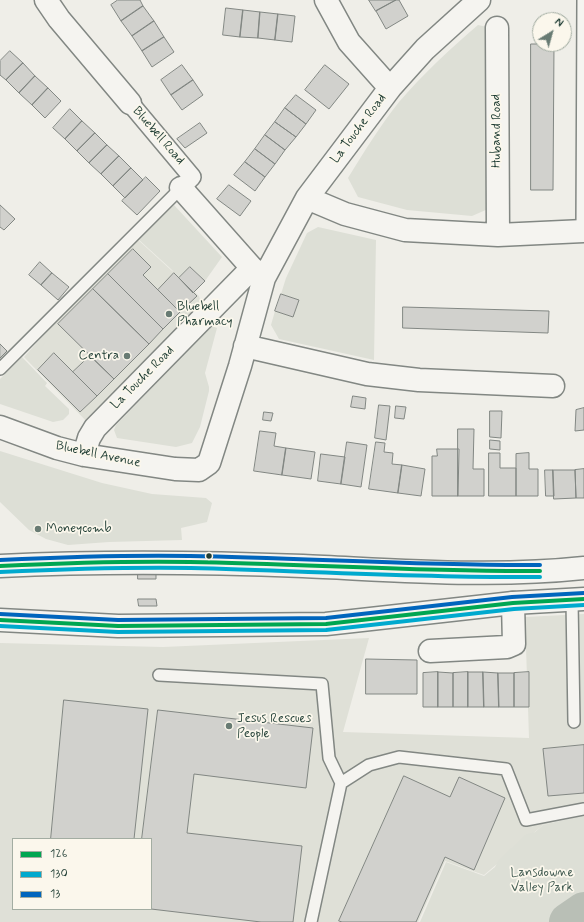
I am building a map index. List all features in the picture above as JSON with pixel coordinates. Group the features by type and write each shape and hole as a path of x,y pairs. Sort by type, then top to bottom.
{"street":[{"name":"Bluebell Road","path":"46,0 59,18 192,177 181,188"},
{"path":"326,0 349,42 390,88"},
{"name":"La Touche Road","path":"84,454 89,438 95,428 258,273 307,198 390,88 425,49 479,0"},
{"name":"Huband Road","path":"497,28 498,235"},
{"path":"181,188 258,273"},
{"path":"307,198 345,214 404,230 498,235 583,231"},
{"name":"La Touche Road","path":"199,470 210,463 245,346 258,273"},
{"path":"245,346 367,374 419,380 553,386"},
{"name":"Bluebell Avenue","path":"0,427 57,448 84,454 168,468 199,470"},
{"path":"0,566 59,563 194,562 478,572 552,571 584,568"},
{"path":"0,620 118,626 326,624 513,603 578,600"},
{"path":"430,651 507,647 514,644 513,603"}],"lane":[{"path":"583,231 584,0"},
{"path":"0,369 181,188"},
{"path":"574,722 578,600"},
{"path":"159,675 322,684 329,758 341,783 311,922"},
{"path":"341,783 369,765 398,757 506,769 526,820 584,808"}],"shaded area":[{"path":"136,238 199,296 205,317 91,426 24,357 57,320"},
{"path":"584,614 584,814 543,825 484,875 445,861 418,922 0,922 0,643 163,647 369,638 343,732 529,738 525,617"}],"green space":[{"path":"478,25 487,27 488,209 472,216 407,210 358,197 348,178 385,120 399,102 418,82"},
{"path":"174,205 222,257 205,281 190,267 179,278 138,239"},
{"path":"318,227 376,240 374,360 279,339 271,325 275,311 293,317 299,300 281,294 286,278 307,233"},
{"path":"211,326 217,328 205,373 209,391 200,427 192,443 176,447 117,438 114,430 116,425"},
{"path":"22,357 47,383 45,386 69,409 69,414 63,420 53,422 0,404 0,379"},
{"path":"0,451 102,483 152,494 206,498 212,503 207,522 181,528 182,540 109,542 68,545 46,539 29,530 0,502"},
{"name":"Lansdowne Valley Park","path":"584,815 584,922 420,922 446,862 484,876 495,867 498,861 527,834 535,832 543,825"}],"building":[{"path":"118,0 140,0 143,6 121,21 111,5"},
{"path":"369,0 396,0 376,11"},
{"path":"396,0 399,0 408,16 386,29 376,11"},
{"path":"143,6 154,21 132,36 121,21"},
{"path":"226,8 243,10 240,37 223,35"},
{"path":"243,10 260,12 258,38 240,37"},
{"path":"260,12 278,14 275,40 258,38"},
{"path":"278,14 295,16 292,42 275,40"},
{"path":"154,21 164,37 142,51 132,36"},
{"path":"164,37 174,52 152,67 142,51"},
{"path":"532,44 532,52 554,52 553,190 531,190"},
{"path":"10,51 23,63 6,80 0,75 0,61"},
{"path":"23,63 35,76 19,93 6,80"},
{"path":"182,65 193,80 171,95 161,80"},
{"path":"325,65 349,84 329,109 305,90"},
{"path":"35,76 48,88 32,105 19,93"},
{"path":"193,80 203,95 182,110 171,95"},
{"path":"48,88 61,101 45,118 32,105"},
{"path":"296,95 316,110 306,124 285,108"},
{"path":"285,108 306,124 296,137 275,122"},
{"path":"70,109 82,121 65,139 53,128"},
{"path":"82,121 95,133 77,151 65,139"},
{"path":"275,122 296,137 285,150 265,135"},
{"path":"200,123 207,133 185,148 177,139"},
{"path":"95,133 107,145 89,163 77,151"},
{"path":"265,135 285,150 275,164 255,149"},
{"path":"107,145 119,156 101,174 89,163"},
{"path":"255,149 275,164 265,177 245,162"},
{"path":"119,156 131,168 113,186 101,174"},
{"path":"245,162 265,177 255,191 234,175"},
{"path":"131,168 143,180 125,198 113,186"},
{"path":"146,177 160,191 137,215 122,201"},
{"path":"229,185 251,201 240,216 217,199"},
{"path":"0,205 15,219 4,230 0,227"},
{"path":"133,249 151,267 143,275 180,312 163,329 108,274"},
{"path":"40,262 52,273 41,285 29,275"},
{"path":"190,267 205,281 193,293 179,278"},
{"path":"52,273 69,287 58,300 41,285"},
{"path":"174,273 197,296 180,312 158,290"},
{"path":"108,274 163,329 149,344 93,289"},
{"path":"93,289 149,344 114,379 58,324"},
{"path":"281,294 299,300 293,317 275,311"},
{"path":"403,307 549,311 548,333 403,328"},
{"path":"0,344 7,351 0,358"},
{"path":"54,353 97,396 80,412 38,370"},
{"path":"90,356 114,379 97,396 73,372"},
{"path":"353,396 366,398 365,409 351,407"},
{"path":"379,405 390,406 386,440 375,438"},
{"path":"396,406 406,407 404,419 395,418"},
{"path":"584,408 584,430 575,431 576,410"},
{"path":"490,411 502,411 501,438 490,437"},
{"path":"264,412 273,413 271,421 263,420"},
{"path":"458,429 474,429 473,469 484,469 484,496 458,496"},
{"path":"260,431 276,433 274,446 286,448 282,475 254,471"},
{"path":"490,440 500,441 500,450 490,449"},
{"path":"347,442 367,445 361,487 341,484"},
{"path":"376,442 385,443 384,452 393,453 392,464 402,465 398,493 369,489"},
{"path":"286,448 315,452 311,479 282,475"},
{"path":"437,449 459,449 458,496 432,496 432,456 437,456"},
{"path":"489,453 500,453 500,468 516,468 516,496 489,496"},
{"path":"529,453 529,469 538,469 538,496 516,496 516,454"},
{"path":"321,454 345,457 341,484 318,481"},
{"path":"402,465 425,469 421,496 398,493"},
{"path":"584,469 584,498 576,498 575,470"},
{"path":"545,470 553,470 554,496 546,496"},
{"path":"553,470 575,470 576,498 554,499"},
{"path":"138,571 156,572 156,579 138,579"},
{"path":"138,599 156,599 157,606 139,606"},
{"path":"366,659 417,660 417,694 366,694"},
{"path":"438,672 438,707 423,707 423,673"},
{"path":"438,672 453,673 453,707 438,707"},
{"path":"468,672 468,707 453,707 453,673"},
{"path":"468,672 483,672 484,707 468,707"},
{"path":"483,672 498,673 499,707 484,707"},
{"path":"529,672 529,707 514,707 514,673"},
{"path":"498,673 514,673 514,707 499,707"},
{"path":"64,700 148,709 134,838 51,838"},
{"path":"158,710 313,728 306,788 194,774 187,833 302,846 293,922 261,922 152,909 152,838 142,838"},
{"path":"584,745 584,793 548,796 543,749"},
{"path":"404,776 450,797 459,777 505,798 474,870 445,857 416,922 339,921"}],"waterway":[{"path":"568,922 584,911"}],"transit line":[{"name":"13","path":"0,560 95,556 166,556 540,565"},
{"name":"126","path":"0,566 95,562 166,562 540,571"},
{"name":"130","path":"0,572 96,568 167,568 540,577"},
{"name":"13","path":"0,614 118,620 326,618 512,597 584,593"},
{"name":"126","path":"0,620 118,626 326,624 513,603 584,599"},
{"name":"130","path":"0,626 118,632 326,630 514,609 584,605"}],"place":[{"name":"Bluebell Pharmacy","path":"169,314"},
{"name":"Centra","path":"127,356"},
{"name":"Moneycomb","path":"38,529"},
{"name":"Jesus Rescues People","path":"229,726"}]}
